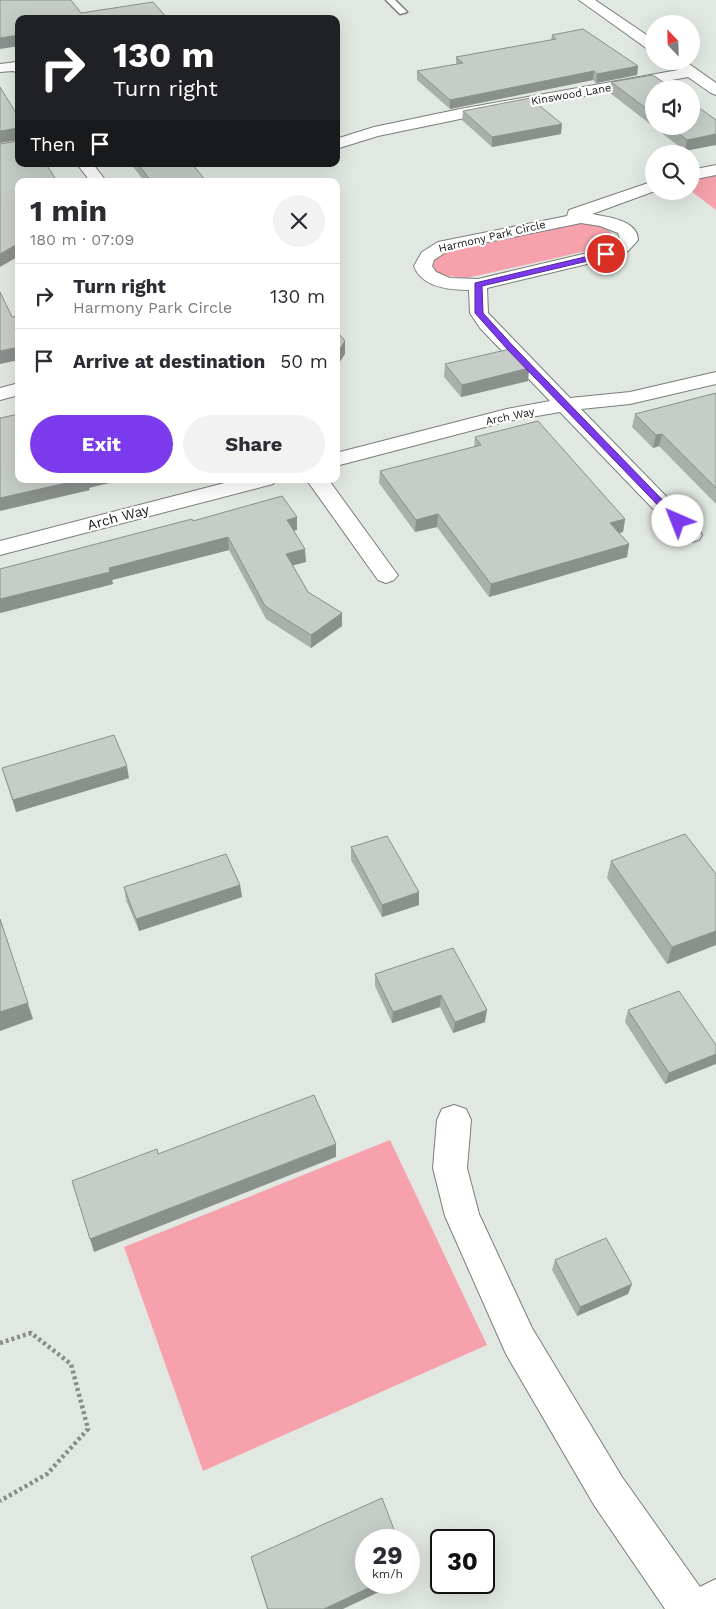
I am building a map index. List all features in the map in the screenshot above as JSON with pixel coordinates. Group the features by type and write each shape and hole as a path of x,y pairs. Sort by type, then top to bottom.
{"street":[{"path":"586,0 645,41"},
{"path":"0,68 15,67"},
{"path":"687,70 716,90"},
{"name":"Kinswood Lane","path":"340,143 374,132 460,114 690,72"},
{"path":"87,167 96,178"},
{"path":"700,174 716,170"},
{"name":"Harmony Park Circle","path":"562,220 645,190"},
{"name":"Harmony Park Circle","path":"629,218 615,223 600,219 580,218 562,220 444,246 431,251 424,258 422,264 426,272 433,278 459,285 478,285 606,254 621,249 627,243 629,218 635,204 645,195"},
{"path":"478,285 479,313 494,331 691,535"},
{"name":"Arch Way","path":"340,459 507,415 565,405 630,398 716,378"},
{"path":"0,394 15,391"},
{"name":"Arch Way","path":"0,548 250,483"},
{"path":"320,483 386,575"},
{"path":"454,1120 450,1168 462,1216 519,1341 608,1491 690,1609"},
{"path":"700,1609 716,1600"}],"lane":[{"path":"390,0 403,12"}],"path":[{"path":"0,1343 31,1333 71,1364 88,1429 47,1474 0,1501"}],"shaded area":[{"path":"716,175 716,210 700,198 700,178"},
{"path":"580,223 601,225 609,231 613,240 604,247 467,278 441,275 431,267 433,258 446,252"},
{"path":"390,1140 487,1345 203,1471 124,1247"}],"building":[{"path":"0,0 71,0 81,13 153,2 164,15 15,15 15,36 0,38"},
{"path":"583,29 638,66 597,74 594,71 450,100 417,71 463,63 456,57 556,39 552,35"},
{"path":"653,75 660,80 645,80 645,107 611,82"},
{"path":"0,87 15,111 15,128 0,131"},
{"path":"530,98 562,124 492,137 463,111"},
{"path":"700,108 716,120 716,134 687,140 681,135 700,135"},
{"path":"15,142 15,167 48,167 55,178 15,178 15,245 0,254 0,144"},
{"path":"140,167 195,167 204,178 149,178"},
{"path":"0,292 12,317 15,317 15,348 0,351"},
{"path":"340,335 345,341 340,349"},
{"path":"510,349 529,368 462,385 445,364"},
{"path":"716,393 716,488 662,434 656,435 635,414"},
{"path":"15,415 15,483 66,483 0,498 0,418"},
{"path":"538,421 625,519 610,523 629,544 491,584 438,514 416,520 380,471 481,445 475,437"},
{"path":"282,496 297,517 287,520 305,549 286,554 308,592 342,613 311,635 265,606 228,537 109,568 110,572 0,599 0,569 192,519 193,521"},
{"path":"114,735 127,766 13,800 2,768"},
{"path":"685,834 716,874 716,931 672,947 611,861"},
{"path":"387,836 419,892 382,905 351,847"},
{"path":"226,854 240,885 136,919 124,887"},
{"path":"0,919 28,1003 0,1012"},
{"path":"453,948 487,1010 455,1022 441,995 393,1012 375,974"},
{"path":"679,991 716,1045 716,1054 669,1073 628,1010"},
{"path":"314,1095 336,1144 90,1239 72,1181 157,1149 158,1154"},
{"path":"606,1238 632,1284 580,1307 555,1260"},
{"path":"382,1498 394,1529 355,1529 356,1594 324,1609 268,1609 251,1557"}],"route":[{"path":"606,254 478,285 477,303 479,313 511,349 678,521"}]}
